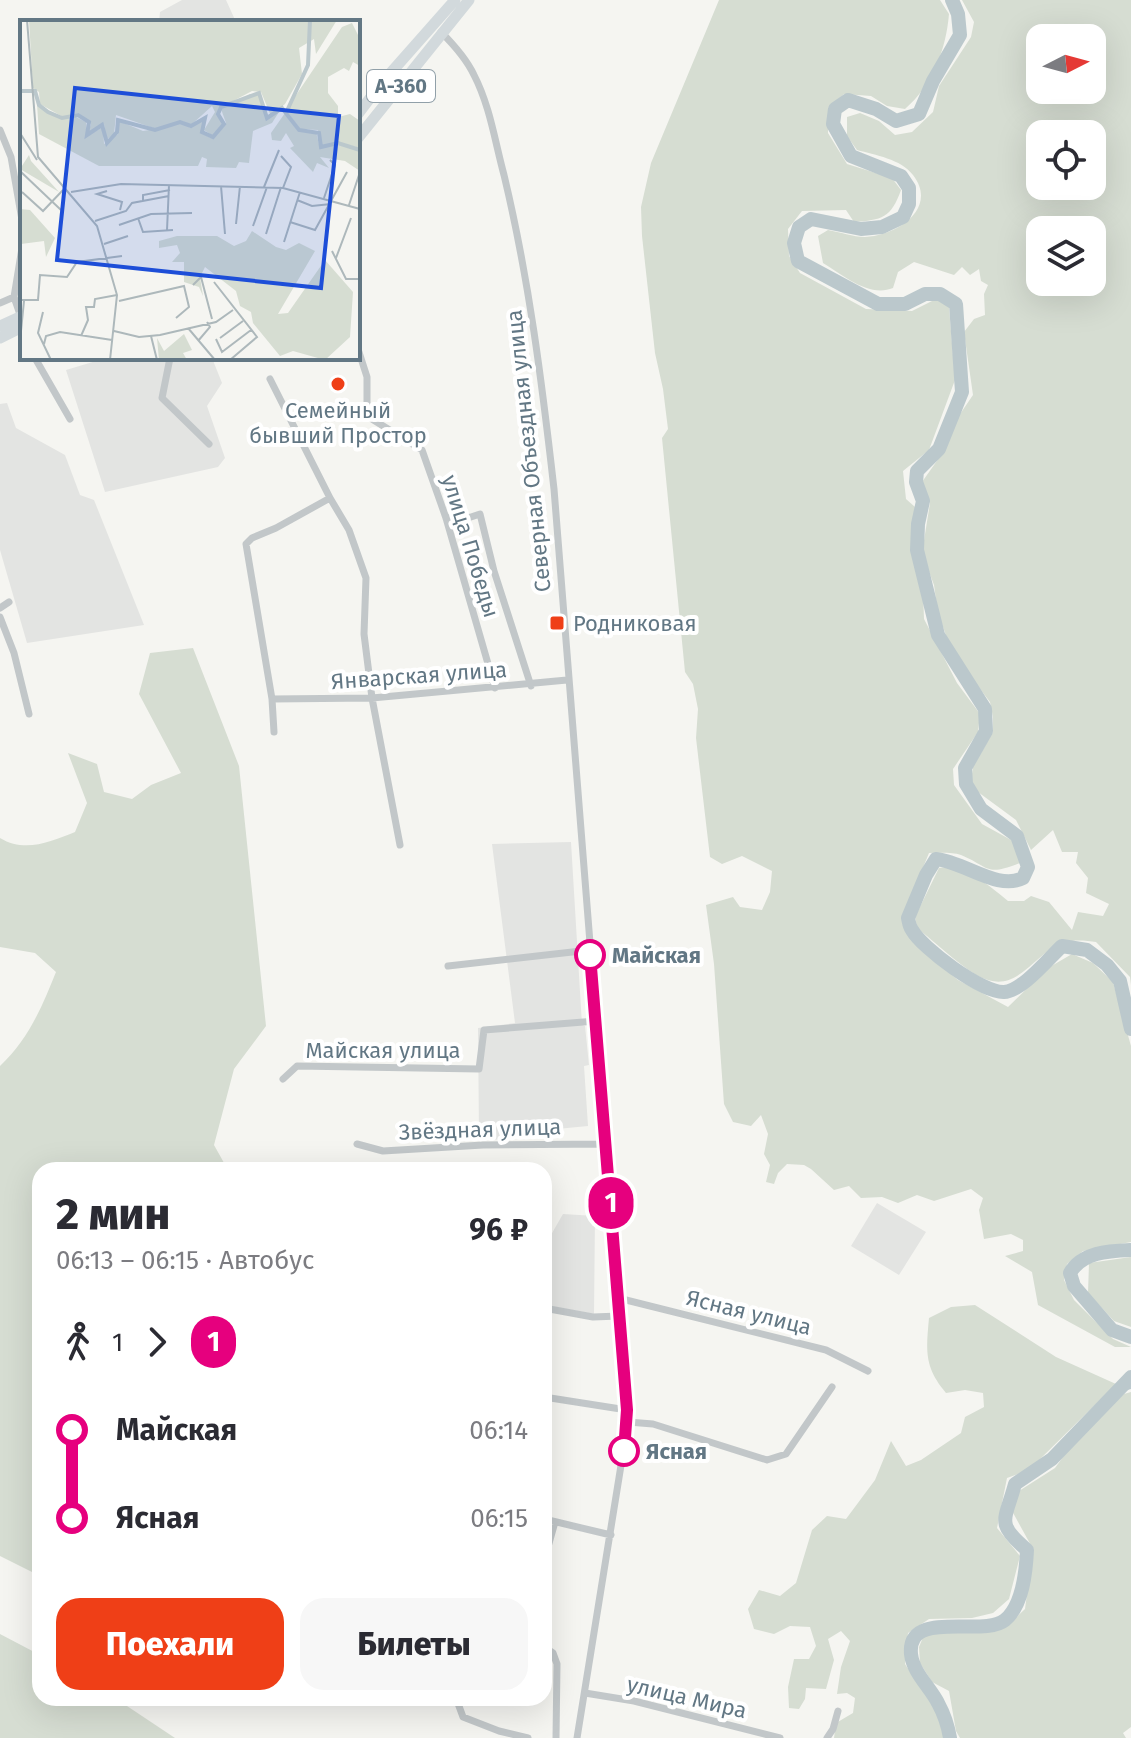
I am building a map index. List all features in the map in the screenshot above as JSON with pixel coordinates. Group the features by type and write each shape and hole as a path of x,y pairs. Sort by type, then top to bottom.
{"highway":[{"name":"А-360","path":"360,112 455,0"},
{"name":"А-360","path":"360,136 469,0"},
{"path":"0,326 20,321"},
{"path":"0,338 20,322"}],"street":[{"name":"Северная Объездная улица","path":"433,24 467,61 484,98 523,261 540,363 554,489 628,1422 577,1738"},
{"path":"0,130 11,157 20,209"},
{"path":"20,260 14,297 20,314"},
{"path":"0,303 14,297"},
{"name":"улица Победы","path":"360,355 367,377 367,416 422,450 446,518 495,688"},
{"path":"36,360 70,419"},
{"path":"170,360 162,398 209,444"},
{"path":"270,379 349,530 366,578 364,634 372,698 400,845"},
{"path":"274,732 272,699 246,544 330,498"},
{"path":"446,518 480,514 494,571 531,686"},
{"path":"0,608 9,602"},
{"path":"0,617 14,653 29,714"},
{"name":"Январская улица","path":"272,699 372,698 531,686 567,680"},
{"path":"448,966 590,950"},
{"name":"Майская улица","path":"283,1079 297,1066 479,1069 484,1030 596,1021"},
{"name":"Звёздная улица","path":"357,1144 383,1151 483,1145 606,1144"},
{"name":"Ясная улица","path":"618,1298 826,1350 868,1371"},
{"path":"552,1309 593,1317 619,1316"},
{"path":"628,1422 653,1424 767,1460 786,1454 832,1387"},
{"path":"552,1398 627,1410"},
{"path":"552,1521 611,1535"},
{"path":"552,1533 555,1522"},
{"path":"552,1652 557,1664 556,1738"},
{"name":"улица Мира","path":"585,1693 634,1701 780,1738"},
{"path":"459,1706 463,1717 528,1738"},
{"path":"827,1738 838,1711"}],"shaded area":[{"path":"182,0 226,0 235,20 159,20 160,12"},
{"path":"719,0 940,0 949,14 945,40 936,66 923,89 905,109 887,106 871,96 844,94 828,108 828,133 847,164 892,178 901,190 893,207 879,218 854,222 846,210 802,211 788,229 789,256 800,273 866,309 912,311 936,299 949,307 955,380 929,450 903,471 906,499 915,507 912,537 923,593 924,619 957,683 980,714 978,732 953,769 954,785 982,824 1013,841 1020,863 994,870 957,854 929,853 902,918 916,945 958,980 1008,1007 1048,968 1072,954 1093,963 1113,982 1131,1046 1131,1242 1083,1251 1067,1264 1064,1280 1074,1300 1113,1339 1131,1347 1115,1347 1038,1305 1032,1272 1005,1256 1023,1251 1023,1240 1011,1234 984,1239 979,1210 983,1198 971,1189 934,1201 917,1195 898,1203 882,1197 861,1198 849,1186 834,1190 804,1165 787,1164 778,1173 774,1184 766,1182 770,1165 764,1154 768,1134 761,1115 751,1126 733,1122 724,1104 714,964 706,905 733,897 740,907 762,910 770,892 772,871 742,856 722,864 710,857 696,738 698,709 693,684 685,672 662,438 668,429 655,353 641,207 651,163"},
{"path":"962,0 1131,0 1131,985 1130,977 1096,942 1084,941 1059,945 1007,981 980,977 917,928 915,917 939,868 967,873 1008,901 1024,901 1031,896 1049,902 1072,930 1078,912 1103,916 1109,904 1086,893 1088,878 1076,863 1078,852 1062,852 1053,830 1031,850 1016,820 978,792 971,780 973,767 993,732 990,702 952,652 922,553 930,503 922,482 946,448 958,417 973,395 964,332 974,319 985,315 984,294 988,285 981,281 979,269 970,275 962,267 954,275 914,262 898,272 893,288 866,288 823,263 818,236 828,230 860,237 889,232 901,226 917,209 921,199 920,187 913,175 895,161 857,150 847,136 847,117 860,113 879,121 895,135 912,132 933,112 939,86 971,37 974,22"},
{"path":"99,360 213,360 222,383 207,406 225,458 218,467 105,492 66,370"},
{"path":"7,403 16,428 65,455 80,495 94,500 144,625 27,643 0,550 0,404"},
{"path":"193,648 239,766 266,1026 234,1069 214,1145 224,1162 32,1162 32,1572 0,1556 0,1066 26,1034 56,972 35,953 0,947 0,838 28,845 75,832 87,803 68,753 97,764 104,792 132,799 151,785 181,773 139,694 150,653"},
{"path":"571,842 582,1025 585,1026 589,1065 584,1066 588,1126 536,1131 535,1122 516,1123 509,1139 487,1140 479,1135 478,1028 515,1023 492,844"},
{"path":"877,1203 926,1232 899,1275 851,1246"},
{"path":"563,1214 595,1216 594,1314 552,1306 552,1233"},
{"path":"1131,1257 1131,1327 1114,1321 1088,1293 1089,1263"},
{"path":"975,1305 1056,1357 1116,1384 1029,1470 1007,1478 997,1528 1020,1556 1009,1599 993,1613 972,1618 929,1619 908,1633 905,1664 935,1709 945,1738 834,1738 836,1723 853,1713 855,1698 847,1693 837,1694 841,1667 850,1641 841,1631 828,1639 834,1660 826,1689 806,1688 805,1699 799,1709 789,1708 788,1687 794,1659 809,1659 816,1646 810,1627 790,1626 774,1634 754,1629 748,1609 759,1590 780,1596 796,1583 812,1530 827,1516 846,1519 875,1480 891,1441 906,1466 921,1460 961,1433 965,1417 984,1407 983,1393 965,1390 946,1393 930,1367 927,1349 929,1318 951,1307"},
{"path":"1131,1392 1131,1727 1123,1733 1126,1738 960,1738 949,1691 932,1682 920,1663 919,1647 924,1635 934,1629 988,1630 1009,1624 1025,1609 1033,1549 1012,1511 1019,1491 1055,1468 1082,1431 1124,1394"},
{"path":"0,1634 32,1651 32,1706 127,1706 175,1738 0,1738"}],"waterway":[{"path":"952,0 958,14 960,35 933,81 919,114 896,121 876,109 848,100 835,109 833,124 851,156 901,176 909,188 909,204 903,217 882,227 861,229 811,219 799,227 794,243 798,261 878,304 905,304 925,294 940,294 956,304 962,392 939,449 917,471 916,482 923,501 917,550 938,635 985,709 986,731 965,768 966,784 981,809 1017,836 1028,867 1023,878 1003,881 936,859 908,918 918,938 940,958 968,978 1004,992 1019,986 1062,946 1087,950 1107,965 1120,981 1131,1029"},
{"path":"1131,1250 1089,1257 1070,1273 1074,1286 1112,1330 1131,1337"},
{"path":"950,1738 940,1707 912,1661 913,1640 921,1632 933,1628 994,1625 1011,1614 1022,1587 1027,1550 1010,1534 1005,1521 1015,1484 1052,1459 1131,1377"},
{"path":"1116,1392 1131,1388"}],"bus line":[{"name":"1","path":"590,955 628,1422 624,1451"}],"place":[{"name":"Семейный бывший Простор","path":"338,384"},
{"name":"Родниковая","path":"557,623"},
{"name":"Майская","path":"590,955"},
{"name":"Ясная","path":"624,1451"}]}
